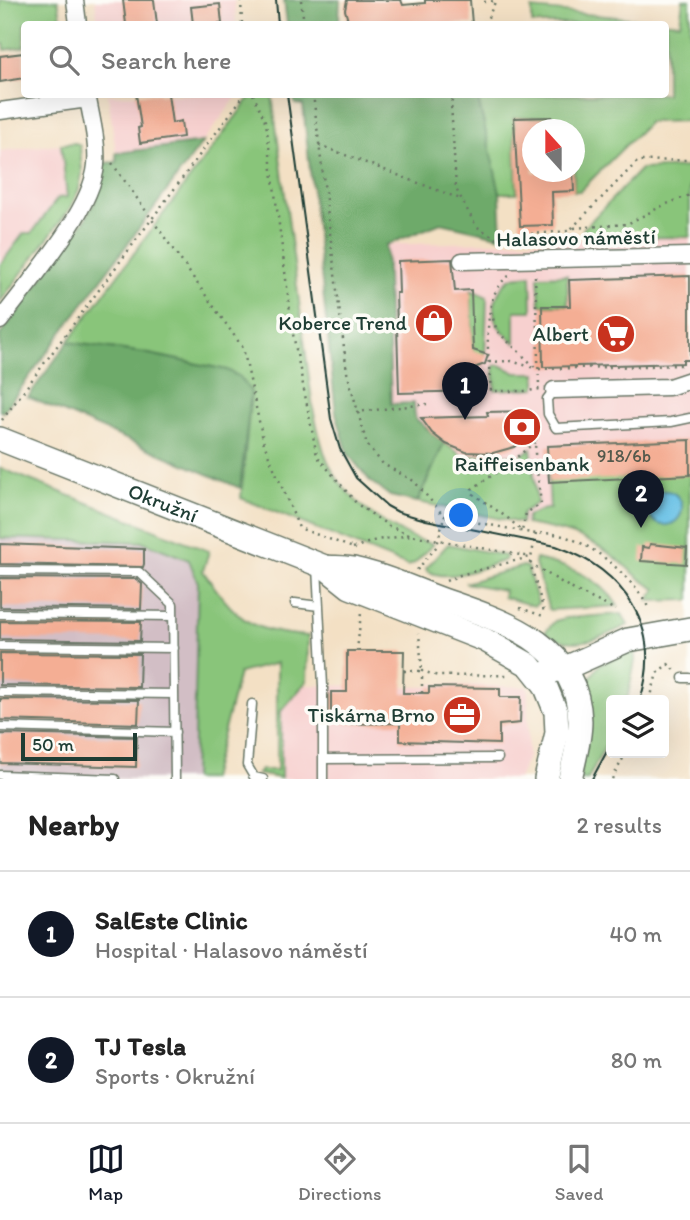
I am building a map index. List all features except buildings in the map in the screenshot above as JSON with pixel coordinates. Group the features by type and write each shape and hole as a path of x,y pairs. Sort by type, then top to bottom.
{"street":[{"path":"75,0 78,21"},
{"path":"0,110 81,98"},
{"path":"0,321 79,213 91,189 96,165 88,98"},
{"name":"Halasovo náměstí","path":"463,261 690,256"},
{"path":"554,390 669,387 690,380"},
{"name":"Okružní","path":"0,439 321,565 356,569 480,613 539,642 563,669 577,702"},
{"name":"Okružní","path":"321,565 350,587 485,640 522,660 525,671"},
{"path":"539,642 576,648 690,629"},
{"path":"525,671 552,672 563,669 628,639"},
{"path":"570,779 579,736 577,702 587,673 606,649"},
{"path":"552,701 563,669"},
{"path":"525,671 545,685 552,701 557,733 546,779"}],"lane":[{"path":"554,390 547,399 548,414 556,428 671,422 690,418"},
{"path":"321,565 319,606 323,779"},
{"path":"0,571 139,572 173,604 175,779"},
{"path":"295,603 319,606"},
{"path":"0,614 173,616"},
{"path":"0,646 174,648"},
{"path":"0,692 174,694"},
{"path":"251,704 247,765 251,775 263,779"},
{"path":"0,727 174,732"},
{"path":"324,759 498,758"},
{"path":"0,775 116,779"}],"path":[{"path":"241,0 242,21"},
{"path":"301,0 304,21"},
{"path":"484,2 496,1"},
{"path":"486,21 496,1"},
{"path":"0,423 242,98"},
{"path":"255,98 266,123 293,334 317,456 357,504 389,526 411,535 531,557"},
{"path":"313,98 347,372 367,445 383,464 414,481 444,516 559,537 598,553 625,576 648,607"},
{"path":"453,98 456,189 477,226 509,247 534,272 537,369"},
{"path":"95,142 127,181 243,348 264,444 299,528"},
{"path":"319,145 463,200"},
{"path":"554,390 539,388 528,391 491,391 490,311 494,294 519,259 518,235 569,231 638,161 690,160"},
{"path":"572,228 627,223 690,195"},
{"path":"490,311 497,331 537,369"},
{"path":"489,362 511,361 537,369 562,366 690,364"},
{"path":"356,412 427,404"},
{"path":"522,531 526,513 541,505 534,432"},
{"path":"522,531 472,493 472,489 535,442"},
{"path":"414,572 440,540 444,516"},
{"path":"536,534 530,563 546,617"},
{"path":"353,548 376,540 411,535"},
{"path":"443,582 531,557"},
{"path":"530,563 574,590 615,610"},
{"path":"357,651 361,606"},
{"path":"418,626 422,693"},
{"path":"651,695 657,673 668,664 676,671"},
{"path":"404,671 422,671 439,676 501,677 525,671"},
{"path":"612,779 623,758"}],"shaded area":[{"path":"95,0 234,0 236,21 98,21"},
{"path":"108,98 236,98 203,142 116,153"},
{"path":"61,144 67,197 58,199 32,233 0,265 0,151"},
{"path":"690,237 690,464 548,470 550,509 528,516 526,524 411,499 372,392 372,245"},
{"path":"0,538 144,542 189,560 198,583 193,779 0,779"},
{"path":"431,684 528,687 528,757 518,779 281,779 281,711 304,685 429,687"}],"green space":[{"path":"0,0 58,0 62,21 21,21 21,47 5,50 4,44 0,44"},
{"path":"284,0 340,0 340,21 287,21"},
{"path":"683,0 690,0 690,121 649,122 580,191 574,191 574,182 585,182 585,119 514,118 517,193 500,193 478,98 669,98 669,22 680,23"},
{"path":"532,9 659,21 532,21"},
{"path":"250,98 272,98 313,409 324,451 333,472 344,487 370,512 401,532 433,544 415,563 408,566 241,498 251,392 240,377 227,370 144,353 68,342"},
{"path":"294,98 478,98 500,193 502,237 441,223 386,245 391,404 414,403 415,418 444,443 417,502 390,496 370,481 348,454 336,413 303,105 295,104"},
{"path":"203,142 3,412 0,411 0,335 84,221 96,200 103,163 117,162 116,153"},
{"path":"76,143 80,146 82,173 71,207 0,302 0,265 24,233 32,233 58,198 67,197 61,144"},
{"path":"690,167 690,237 584,238 583,229 641,169"},
{"path":"531,275 532,311 515,311 515,343 496,322 495,303 500,290 509,280"},
{"path":"567,275 568,305 540,305 538,276"},
{"path":"471,290 487,297 485,354 473,355"},
{"path":"68,342 144,353 227,370 240,377 251,392 240,488 28,397"},
{"path":"500,365 516,373 536,373 536,388 495,390 494,366"},
{"path":"444,443 463,456 512,455 517,459 531,448 537,503 522,513 521,523 418,502"},
{"path":"690,464 690,600 648,601 656,589 606,551 574,535 526,524 527,516 550,509 548,470"},
{"path":"0,468 209,551 203,571 225,601 245,620 270,630 308,636 307,681 281,711 281,778 257,774 261,770 277,770 277,663 239,673 211,779 193,779 198,583 189,560 144,542 0,538"},
{"path":"448,544 506,556 505,560 456,575 427,571 426,568"},
{"path":"536,559 560,565 593,580 618,606 549,610 535,564"},
{"path":"527,567 538,603 534,606 503,597 504,590 465,583"},
{"path":"622,614 628,625 586,641 566,641 545,632 555,621 566,618"},
{"path":"635,650 628,695 606,695 606,745 588,779 580,779 588,681 600,664"}],"water":[{"path":"665,491 677,496 682,508 677,520 665,525 653,520 648,508 653,496"}],"tram line":[{"path":"276,0 278,21"},
{"path":"288,98 331,419 340,449 356,478 387,506 398,512 556,546 601,570 619,586 642,626 647,649 646,674 641,695"},
{"path":"592,779 606,753"}],"place":[{"name":"Koberce Trend","path":"434,323"},
{"name":"Albert","path":"616,334"},
{"name":"SalEste Clinic","path":"465,420"},
{"name":"Raiffeisenbank","path":"522,427"},
{"name":"TJ Tesla","path":"641,528"},
{"name":"Tiskárna Brno","path":"462,715"}]}
